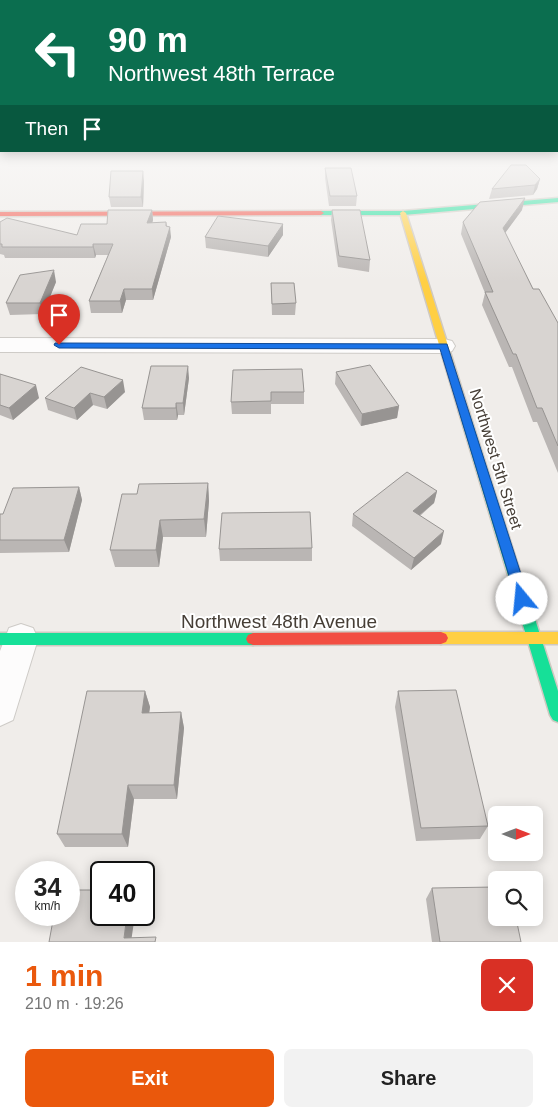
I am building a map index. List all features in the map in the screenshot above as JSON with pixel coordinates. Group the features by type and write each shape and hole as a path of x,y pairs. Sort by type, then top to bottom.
{"street":[{"path":"0,214 403,213 558,200"},
{"name":"Northwest 5th Street","path":"403,213 558,715"},
{"path":"0,345 444,346"},
{"name":"Northwest 48th Avenue","path":"10,639 558,638"},
{"path":"0,708 10,639"}],"building":[{"path":"109,194 141,194 141,197 109,197"},
{"path":"330,194 357,194 357,196 330,196"},
{"path":"525,198 503,228 533,289 539,289 558,323 558,446 542,408 537,408 516,354 513,354 485,292 493,292 463,222 480,202"},
{"path":"108,210 152,210 147,223 166,222 166,226 170,227 152,289 124,289 120,301 89,301 113,244 93,244 93,247 2,247 2,244 0,244 0,222 7,218 77,235 81,224 107,224"},
{"path":"332,210 360,210 370,260 339,256"},
{"path":"218,216 283,224 268,246 205,237"},
{"path":"54,270 40,303 6,303 20,275"},
{"path":"271,283 294,283 296,303 272,304"},
{"path":"370,365 399,406 362,414 336,372"},
{"path":"151,366 188,366 183,403 176,403 176,408 142,408"},
{"path":"81,367 123,380 104,397 90,393 74,408 45,398"},
{"path":"302,369 304,392 271,392 271,401 231,402 233,370"},
{"path":"0,374 36,385 9,408 0,405"},
{"path":"407,472 437,491 413,511 444,531 414,558 353,514"},
{"path":"208,483 204,519 160,520 156,550 110,550 122,494 137,494 139,484"},
{"path":"79,487 64,540 0,540 0,514 3,514 13,488"},
{"path":"310,512 312,548 219,549 222,513"},
{"path":"456,690 488,826 421,828 398,691"},
{"path":"87,691 145,691 142,713 181,712 174,785 128,785 122,834 57,834"},
{"path":"488,887 488,926 518,926 521,942 440,942 432,888"},
{"path":"80,890 90,890 90,926 126,926 124,938 156,937 155,942 49,942 52,926 80,926"}],"traffic: fast":[{"path":"321,213 403,213 558,200"},
{"path":"464,412 558,715"},
{"path":"0,639 253,639"}],"traffic: slow":[{"path":"403,213 464,412"},
{"path":"441,638 558,638"}],"traffic: jam":[{"path":"0,214 321,213"},
{"path":"253,639 441,638"}],"route":[{"path":"59,345 444,346 522,599"}]}
